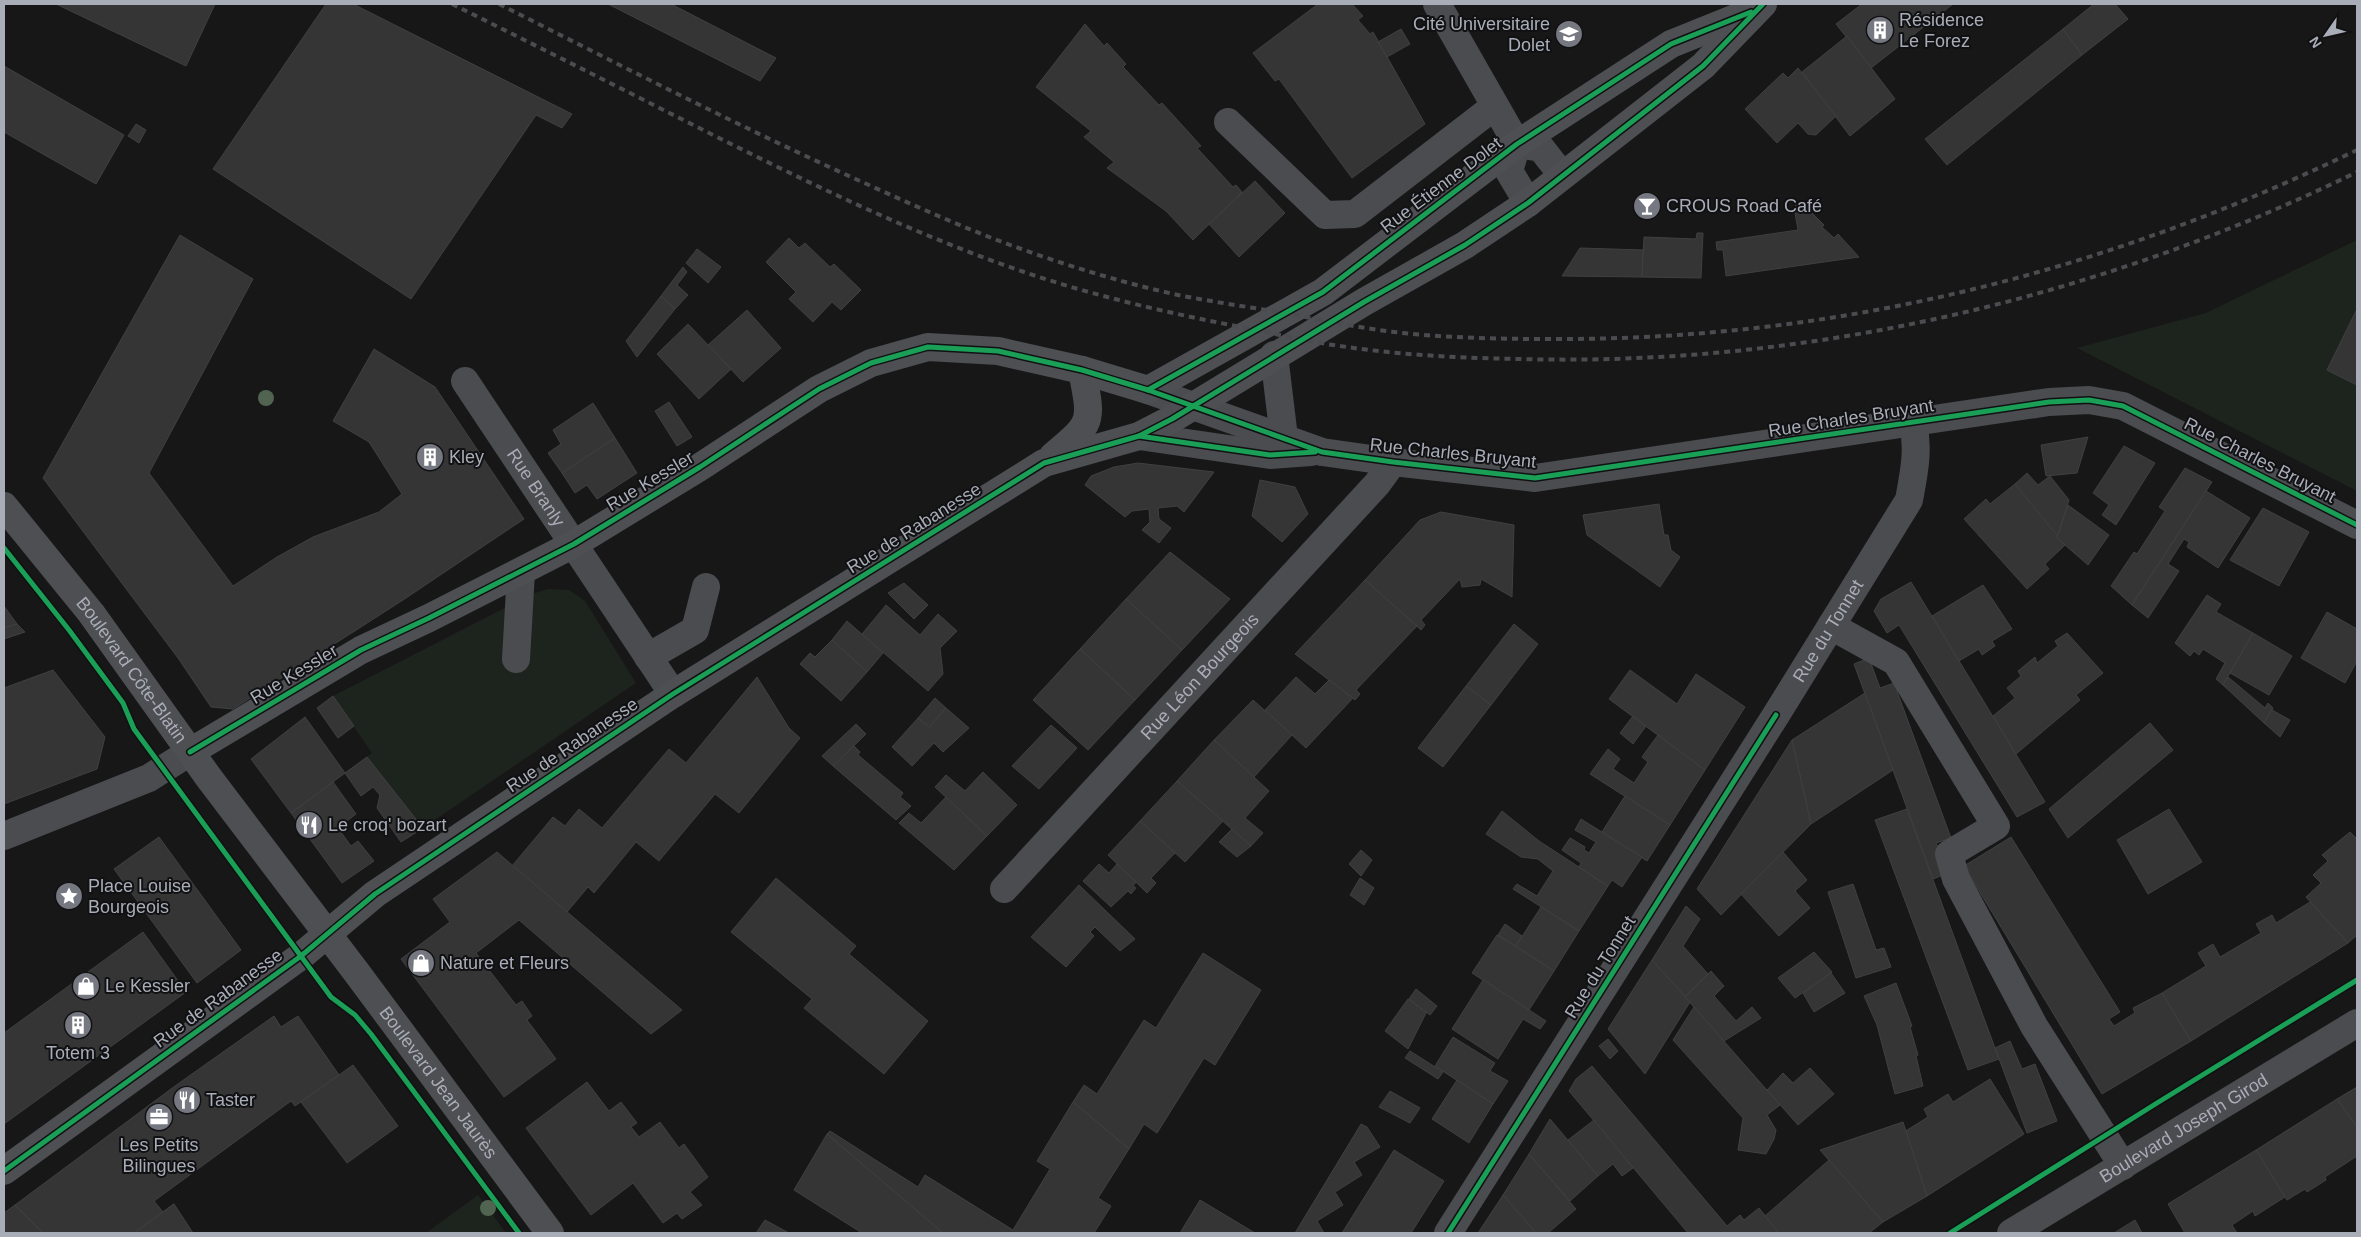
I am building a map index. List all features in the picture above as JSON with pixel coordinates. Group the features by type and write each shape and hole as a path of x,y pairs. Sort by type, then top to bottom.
{"main road":[{"name":"Rue Étienne Dolet","path":"1171,405 1517,144 1671,44 1759,7"},
{"name":"Rue Étienne Dolet","path":"1171,405 1274,356 1465,245 1528,203 1703,66 1759,7"},
{"name":"Rue Kessler","path":"190,752 361,650 574,544 700,468 819,389 871,363 928,346 998,351 1082,370 1171,405"},
{"path":"1044,463 1082,432 1088,418 1088,402 1082,370"},
{"name":"Rue de Rabanesse","path":"4,1171 301,956 375,894 672,694 1044,463 1139,436 1171,405"},
{"name":"Boulevard Côte-Blatin","path":"4,506 92,613 190,752 327,934"},
{"name":"Boulevard Jean Jaurès","path":"327,934 550,1233"}],"street":[{"path":"1436,4 1517,144 1509,170 1528,203"},
{"path":"1228,122 1325,214 1355,214 1495,106"},
{"path":"1517,144 1541,148 1562,176"},
{"path":"1274,356 1284,438"},
{"name":"Rue Branly","path":"465,381 672,694"},
{"name":"Rue Charles Bruyant","path":"1171,405 1270,455 1322,452 1535,478 2049,402 2089,400 2123,406 2357,525"},
{"name":"Rue Charles Bruyant","path":"1171,405 1284,438 1322,452"},
{"name":"Rue du Tonnet","path":"1448,1233 1776,715 1909,500 1918,441 1913,422"},
{"name":"Rue Léon Bourgeois","path":"1004,889 1377,484 1393,462"},
{"path":"516,659 521,572"},
{"path":"648,657 695,630 706,587"},
{"path":"1831,626 1896,662 1996,826 1949,854 1956,878 2034,1026 2122,1166"},
{"name":"Rue Kessler","path":"4,836 149,778 190,752"},
{"name":"Boulevard Joseph Girod","path":"2011,1233 2357,1023"}],"shaded area":[{"path":"2357,240 2357,491 2077,348 2206,313"},
{"path":"548,589 569,590 585,601 636,683 423,828 367,757 372,753 333,696 532,594"},
{"path":"478,1195 506,1233 426,1233"}],"building":[{"path":"56,4 215,4 186,66"},
{"path":"326,4 353,4 572,114 562,128 536,115 411,299 213,169"},
{"path":"608,4 671,4 776,58 760,81"},
{"path":"1318,4 1352,4 1363,16 1358,20 1370,34 1373,32 1425,124 1352,178 1279,79 1275,81 1253,53"},
{"name":"Résidence Le Forez","path":"1862,4 1953,4 1871,68 1836,24"},
{"path":"2094,4 2115,4 2128,19 2082,55 2063,29"},
{"path":"1085,24 1104,46 1107,43 1126,64 1123,67 1159,105 1162,103 1201,146 1197,148 1233,187 1236,185 1242,192 1193,240 1166,211 1107,168 1114,162 1084,137 1091,131 1036,87"},
{"path":"1401,29 1410,44 1387,57 1378,42"},
{"path":"2063,29 2082,55 1947,165 1925,139"},
{"path":"1847,36 1895,99 1850,136 1802,72"},
{"path":"4,66 124,135 96,184 4,132"},
{"path":"1798,68 1836,116 1816,135 1808,134 1798,123 1777,143 1745,109 1783,73 1788,78"},
{"path":"136,124 146,130 139,143 128,136"},
{"path":"1255,181 1285,213 1239,257 1209,224"},
{"path":"1800,201 1824,225 1822,227 1834,238 1838,234 1859,257 1726,276 1723,250 1717,250 1716,242 1798,230 1794,207"},
{"path":"1697,233 1703,233 1701,278 1642,277 1644,237 1696,239"},
{"name":"Kley","path":"180,235 253,279 149,473 233,586 277,557 313,537 379,512 402,494 369,442 333,421 374,349 435,387 524,519 403,600 233,709 211,707 178,658 43,478"},
{"path":"789,238 799,248 805,243 830,267 834,264 861,290 841,310 832,302 813,322 789,299 796,292 766,262"},
{"path":"1580,248 1643,250 1642,277 1562,276"},
{"path":"697,249 721,267 708,283 686,263"},
{"path":"683,267 687,272 677,285 688,295 675,309 661,296"},
{"path":"661,296 675,309 637,357 626,341"},
{"path":"2357,309 2357,385 2327,370"},
{"path":"747,310 781,348 743,382 708,345"},
{"path":"688,324 731,369 699,399 657,354"},
{"path":"669,402 692,437 677,446 655,411"},
{"path":"593,403 615,438 562,473 548,453 561,444 553,430"},
{"path":"2088,437 2077,473 2046,476 2041,445"},
{"path":"615,438 637,473 597,499 587,485 575,493 562,473"},
{"path":"2124,446 2155,463 2116,525 2102,515 2109,505 2093,493"},
{"path":"1138,463 1214,472 1184,512 1177,506 1158,508 1159,519 1171,528 1159,543 1142,530 1150,522 1149,509 1132,511 1125,517 1085,485 1091,476 1114,467"},
{"path":"2185,468 2212,482 2132,605 2111,586 2134,552 2137,554 2165,511 2159,507"},
{"path":"2027,473 2038,485 2050,476 2069,500 2057,538 2015,484"},
{"path":"1260,480 1295,487 1308,514 1282,542 1252,516"},
{"path":"2015,484 2065,545 2045,564 2049,569 2027,589 1964,519 1986,499 1990,504"},
{"path":"2206,491 2250,518 2218,568 2187,547 2189,542 2184,539 2168,564 2179,571 2148,618 2132,605"},
{"path":"1659,504 1664,535 1668,535 1671,550 1680,557 1660,587 1587,535 1583,515"},
{"path":"2068,505 2109,535 2088,565 2057,538"},
{"path":"2263,508 2309,532 2279,586 2230,560"},
{"path":"1441,512 1514,525 1512,597 1481,579 1480,585 1462,587 1460,579 1421,620 1425,625 1421,630 1365,580 1420,520"},
{"path":"1170,552 1230,599 1182,650 1126,599"},
{"path":"1365,580 1417,626 1356,690 1360,694 1355,700 1295,654"},
{"path":"1911,582 2045,802 2017,817 1899,625 1887,633 1874,611 1881,599"},
{"path":"904,583 928,605 914,619 888,593"},
{"path":"1983,585 2012,629 1992,641 1995,646 1982,655 1979,649 1959,661 1932,616"},
{"path":"2207,595 2221,604 2216,612 2253,633 2223,685 2216,679 2225,663 2203,649 2199,655 2194,651 2190,656 2175,643"},
{"path":"1126,599 1182,650 1135,700 1080,649"},
{"path":"886,605 920,635 938,614 957,631 940,648 943,674 928,691 862,634"},
{"path":"4,606 17,624 4,628"},
{"path":"2327,612 2357,629 2357,661 2345,683 2301,658"},
{"path":"847,621 883,653 867,672 832,640"},
{"path":"17,624 25,632 4,639 4,628"},
{"path":"1514,624 1538,644 1491,705 1466,686"},
{"path":"2067,633 2103,673 2076,695 2080,700 2016,754 1993,716 2015,698 2007,688 2021,676 2018,671 2035,657 2037,663 2058,646 2055,641"},
{"path":"2253,633 2292,656 2269,695 2230,673"},
{"path":"832,640 867,672 841,701 800,664 810,653 815,657"},
{"path":"1080,649 1135,700 1088,750 1033,700"},
{"path":"1869,658 1880,688 1894,683 1951,838 1936,843 1948,873 1933,879 1854,664"},
{"path":"53,670 105,737 97,769 4,804 4,688"},
{"path":"1630,670 1677,704 1696,674 1745,707 1705,770 1609,699"},
{"path":"757,677 789,728 800,738 739,813 715,794 659,861 636,842 594,893 588,887 567,912 512,866 553,817 565,826 579,809 602,828 669,749 686,763"},
{"path":"1296,677 1315,694 1329,680 1353,698 1306,748 1265,710"},
{"path":"2228,677 2265,708 2268,703 2273,708 2264,723 2223,685"},
{"path":"1466,686 1491,705 1443,767 1418,748"},
{"path":"1865,693 1893,770 1811,824 1792,740"},
{"path":"333,696 354,726 338,738 317,708"},
{"path":"935,698 946,708 929,727 918,718"},
{"path":"1253,700 1292,735 1254,777 1214,740"},
{"path":"946,708 969,728 943,752 934,743 912,766 892,747 918,718 929,727"},
{"path":"2272,710 2290,720 2280,737 2264,723"},
{"path":"1633,716 1646,726 1633,744 1620,733"},
{"path":"305,717 345,773 291,813 251,759"},
{"path":"2150,723 2173,750 2068,838 2049,809"},
{"path":"856,724 866,734 833,766 822,756"},
{"path":"1051,725 1077,748 1039,789 1012,766"},
{"path":"1658,735 1705,770 1670,825 1590,774 1608,749 1620,759 1613,769 1634,783 1648,762 1642,757"},
{"path":"1214,740 1269,791 1245,818 1263,833 1251,846 1177,781"},
{"path":"1792,740 1811,824 1721,915 1697,889"},
{"path":"854,746 860,752 858,755 903,793 900,797 911,806 896,820 833,766"},
{"path":"367,757 423,828 401,842 377,808 380,795 373,787 361,796 345,773"},
{"path":"983,772 1017,805 987,836 935,787 946,775 965,791"},
{"path":"1177,781 1223,821 1185,862 1140,821"},
{"path":"333,782 356,814 338,828 351,846 358,841 374,861 342,883 291,813"},
{"path":"1625,796 1670,825 1647,861 1602,832"},
{"path":"946,797 987,836 954,870 899,823 909,813 921,823"},
{"path":"1907,809 1999,1059 1968,1070 1875,820"},
{"path":"2169,809 2202,862 2148,894 2117,840"},
{"path":"1502,811 1539,841 1608,886 1579,931 1513,889 1517,884 1537,896 1553,871 1538,859 1521,857 1486,834"},
{"path":"1581,819 1642,857 1622,887 1612,880 1608,886 1579,867 1581,863 1562,850 1570,838 1585,847 1584,850 1589,853 1596,842 1575,830"},
{"path":"1140,821 1175,853 1151,878 1156,883 1147,893 1108,855"},
{"path":"1232,829 1251,846 1237,857 1219,842"},
{"path":"2350,832 2357,837 2357,935 2348,943 2306,897 2321,883 2313,875 2328,861 2322,855"},
{"path":"159,837 241,950 197,983 114,869"},
{"path":"2011,837 2120,1012 2109,1019 2114,1026 2135,1013 2133,1008 2162,993 2191,1041 2102,1094 1964,866"},
{"path":"1361,850 1372,860 1361,876 1349,864"},
{"path":"497,852 682,1010 651,1034 519,920 476,953 516,1005 522,1001 532,1016 527,1020 556,1059 504,1097 401,959 450,922 433,899"},
{"path":"1783,852 1807,880 1795,891 1810,908 1779,936 1741,894"},
{"path":"1099,864 1109,873 1117,864 1136,882 1133,886 1136,888 1131,894 1128,891 1111,907 1083,881"},
{"path":"776,878 856,946 849,954 928,1021 884,1074 804,1008 812,999 731,932"},
{"path":"1360,878 1374,888 1364,905 1350,895"},
{"path":"1853,884 1876,950 1884,948 1891,967 1856,978 1828,892"},
{"path":"1079,885 1135,939 1120,951 1095,927 1090,932 1094,936 1066,967 1031,937"},
{"path":"2310,902 2348,943 2191,1041 2162,993 2206,966 2198,953 2213,944 2220,957 2261,933 2256,924 2272,915 2276,923"},
{"path":"1686,906 1700,919 1683,946 1708,974 1685,997 1652,960"},
{"path":"1541,907 1579,931 1554,971 1516,946"},
{"path":"1505,924 1522,936 1516,946 1498,935"},
{"name":"Totem 3","path":"143,932 186,992 4,1124 4,1033"},
{"path":"1497,935 1554,971 1529,1010 1472,973"},
{"path":"1814,952 1832,972 1795,998 1778,978"},
{"path":"1203,953 1261,990 1215,1065 1204,1058 1157,1133 1144,1124 1129,1149 1073,1102 1084,1085 1097,1094 1144,1020 1156,1028"},
{"path":"1652,960 1690,1002 1645,1074 1608,1029"},
{"path":"1711,971 1724,986 1714,996 1736,1021 1752,1007 1761,1018 1724,1041 1685,997"},
{"path":"1831,973 1845,993 1814,1012 1803,993"},
{"path":"1483,980 1546,1021 1540,1029 1523,1019 1498,1059 1452,1029"},
{"path":"1896,983 1912,1026 1910,1027 1918,1055 1916,1056 1923,1086 1895,1094 1877,1025 1864,996"},
{"path":"1416,989 1437,1006 1430,1015 1409,999"},
{"path":"1408,999 1426,1013 1408,1049 1385,1031"},
{"path":"1694,1007 1780,1105 1767,1115 1776,1130 1774,1139 1766,1154 1738,1150 1743,1118 1673,1040"},
{"path":"274,1016 281,1027 298,1016 339,1075 295,1106 291,1101 154,1201 163,1212 134,1233 43,1233 15,1205 175,1086"},
{"path":"1453,1037 1495,1063 1490,1071 1508,1081 1493,1104 1435,1066"},
{"path":"1608,1039 1618,1051 1610,1059 1599,1046"},
{"path":"2010,1041 2022,1069 2035,1064 2057,1121 2027,1133 1995,1048"},
{"path":"1410,1051 1443,1072 1438,1079 1405,1058"},
{"path":"353,1065 398,1126 347,1163 301,1102"},
{"path":"1592,1066 1727,1226 1740,1215 1744,1220 1759,1208 1779,1233 1688,1233 1569,1091 1576,1079"},
{"path":"1810,1068 1834,1094 1798,1125 1767,1090 1783,1073 1793,1083"},
{"path":"1990,1079 2024,1134 1927,1196 1904,1132 1928,1117 1924,1109 1948,1094 1953,1102"},
{"path":"1457,1080 1493,1104 1469,1143 1432,1119"},
{"path":"587,1082 609,1111 621,1102 637,1123 631,1127 639,1137 660,1122 679,1148 684,1144 708,1177 690,1192 702,1205 682,1219 677,1213 663,1223 633,1183 591,1215 526,1128"},
{"path":"2357,1087 2357,1127 2337,1099"},
{"path":"1390,1091 1420,1108 1410,1123 1379,1107"},
{"path":"2337,1099 2357,1127 2357,1156 2325,1177 2326,1180 2307,1192 2305,1189 2287,1200 2256,1150"},
{"path":"1073,1102 1129,1149 1098,1198 1111,1206 1094,1233 943,1233 827,1134 830,1131 918,1187 925,1175 1013,1230 1050,1169 1037,1161"},
{"path":"1550,1119 1598,1176 1570,1201 1529,1154"},
{"path":"1594,1120 1633,1168 1622,1176 1613,1164 1598,1176 1568,1140"},
{"path":"1903,1122 1927,1196 1883,1222 1820,1150"},
{"path":"1361,1124 1367,1127 1380,1147 1354,1162 1362,1175 1335,1192 1343,1205 1317,1221 1324,1233 1295,1233"},
{"path":"827,1134 943,1233 862,1233 794,1190"},
{"path":"1394,1150 1444,1181 1411,1233 1342,1233"},
{"path":"2256,1150 2285,1197 2255,1216 2253,1211 2232,1225 2237,1233 2185,1233 2168,1204"},
{"path":"1529,1154 1576,1209 1548,1233 1536,1233 1503,1195"},
{"path":"1829,1160 1883,1222 1869,1233 1779,1233 1765,1216"},
{"path":"1503,1195 1536,1233 1478,1233"},
{"path":"1200,1200 1255,1233 1180,1233"},
{"path":"174,1204 193,1233 134,1233"},
{"path":"15,1205 43,1233 4,1233 4,1213"},
{"path":"765,1220 789,1233 756,1233"},
{"path":"2135,1220 2142,1233 2114,1233"}],"railway":[{"path":"452,4 831,193 953,246 1036,276 1089,292 1169,312 1318,342 1407,354 1520,359 1628,358 1736,351 1844,337 1950,316 2055,289 2158,255 2259,217 2357,172"},
{"path":"499,4 814,160 974,231 1055,261 1140,286 1183,296 1359,327 1427,335 1532,339 1659,336 1763,327 1865,312 1966,291 2065,264 2164,232 2261,193 2357,150"}],"cycle path":[{"path":"4,1171 301,956 375,894 673,694 1044,463 1139,436 1172,419 1364,302 1465,245 1528,203 1703,66 1763,4"},
{"path":"1148,390 1323,292 1517,144 1671,44 1751,12"},
{"path":"190,752 361,650 429,618 574,544 700,467 819,389 871,363 928,347 998,351 1082,370 1148,390 1322,452 1535,478 2049,402 2089,400 2123,406 2357,525"},
{"path":"1139,436 1270,455 1315,452"},
{"path":"4,548 69,630 123,703 134,729 331,997 355,1015 371,1034 519,1233"},
{"path":"1448,1233 1776,715"},
{"path":"1950,1233 2357,980"}],"place":[{"name":"Résidence Le Forez","path":"1880,30"},
{"name":"Cité Universitaire Dolet","path":"1569,34"},
{"name":"CROUS Road Café","path":"1647,206"},
{"name":"Kley","path":"430,457"},
{"name":"Le croq' bozart","path":"309,825"},
{"name":"Place Louise Bourgeois","path":"69,896"},
{"name":"Nature et Fleurs","path":"421,963"},
{"name":"Le Kessler","path":"86,986"},
{"name":"Totem 3","path":"78,1025"},
{"name":"Taster","path":"187,1100"},
{"name":"Les Petits Bilingues","path":"159,1117"}]}
